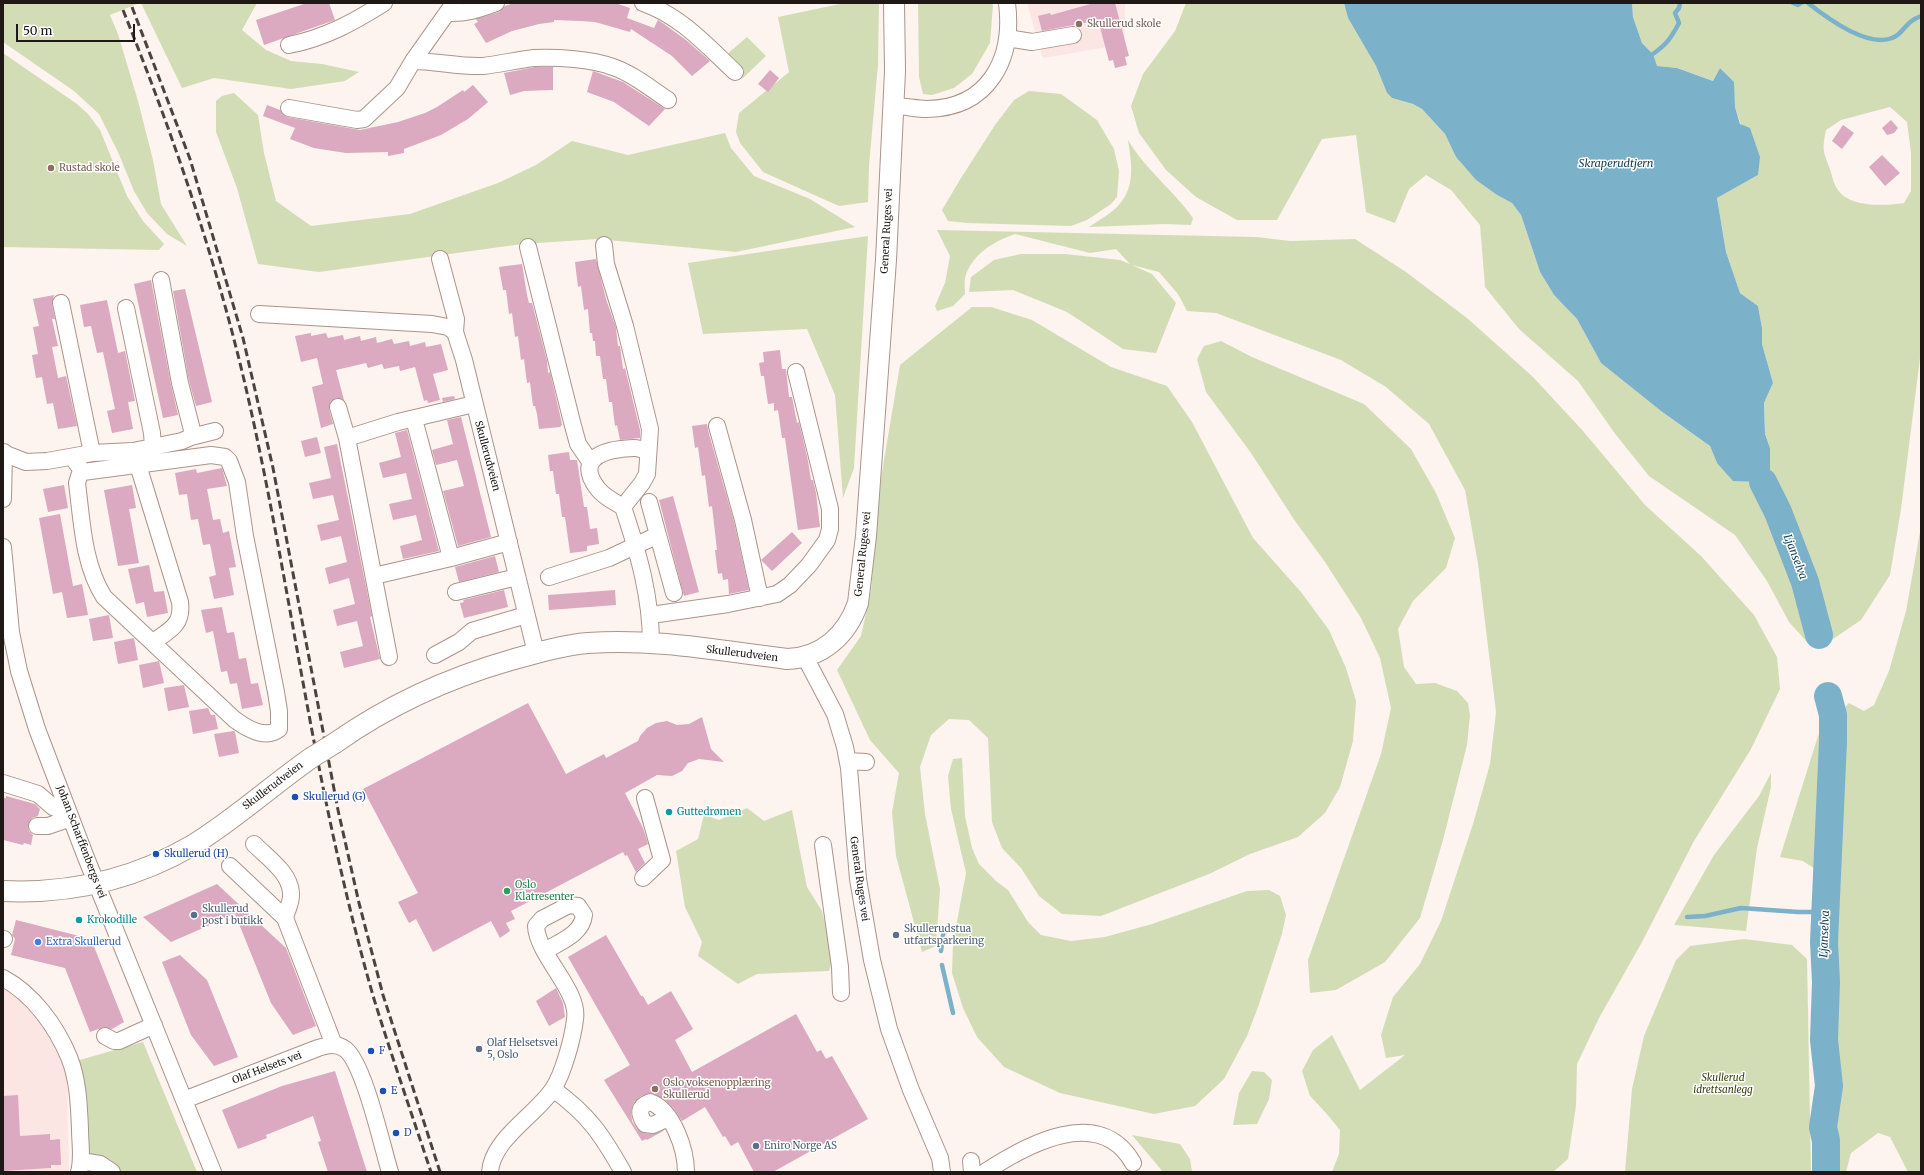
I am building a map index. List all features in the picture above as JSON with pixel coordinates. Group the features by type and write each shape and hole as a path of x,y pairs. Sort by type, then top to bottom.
{"main road":[{"name":"General Ruges vei","path":"805,657 824,649 844,631 855,613 860,593 866,536 886,260 896,63 894,3"},
{"name":"Skullerudveien","path":"3,891 49,891 97,884 142,870 193,844 311,758 373,718 434,686 479,669 536,652 587,644 622,642 679,646 787,659 805,657"}],"street":[{"path":"289,45 306,42 335,31 361,18 384,3"},
{"path":"289,108 357,120 364,118 397,88 413,61 451,8 459,14 473,12 496,3"},
{"path":"642,3 678,21 710,47 735,72"},
{"path":"894,106 927,109 945,107 959,103 974,96 986,86 996,74 1003,58 1009,20 1007,3"},
{"path":"1007,38 1032,42 1073,35"},
{"path":"413,61 433,61 482,66 535,58 594,62 613,67 627,74 668,100"},
{"path":"604,245 606,264 624,326 650,429 647,474 642,483 623,507"},
{"path":"528,247 578,444 591,463"},
{"name":"Skullerudveien","path":"440,259 456,319 455,332 464,360 536,652"},
{"path":"161,280 180,382 192,430 191,436"},
{"path":"61,304 89,429 92,453"},
{"path":"126,308 152,433 153,447"},
{"path":"259,314 432,324 448,327 455,332"},
{"path":"650,615 777,594 790,585 809,565 827,540 830,529 830,509 796,372"},
{"path":"347,438 398,422 474,404"},
{"path":"338,407 347,438 389,657"},
{"path":"414,419 451,558"},
{"path":"717,426 743,520 760,598"},
{"path":"3,499 3,453 26,462 76,464 92,453 133,451 182,441 191,436 215,431"},
{"path":"648,452 634,447 601,453 594,457 591,463 590,472 598,489 623,507 636,545 644,580 650,615 651,644"},
{"path":"211,454 225,457 232,467 237,482 249,559 276,692 279,711 279,729 267,734 258,732 234,719 104,597 96,585 90,570 77,483 76,464 83,472 211,454"},
{"path":"138,465 180,602 181,612 179,621 173,628 153,642"},
{"path":"649,502 674,593"},
{"path":"549,576 593,564 658,535"},
{"path":"374,576 451,558 509,542"},
{"name":"Johan Scharffenbergs vei","path":"3,547 11,632 19,671 37,729 97,884 213,1172"},
{"path":"456,592 517,578"},
{"path":"435,655 459,642 472,630 526,615"},
{"name":"General Ruges vei","path":"805,657 835,714 845,747 848,762 858,879 872,960 889,1029 912,1090 936,1146 942,1172"},
{"path":"848,762 866,762"},
{"path":"3,783 38,794 53,807 70,815"},
{"path":"643,878 662,860 645,798"},
{"path":"38,826 48,826 70,815"},
{"path":"254,844 285,876 289,883 291,894 285,918"},
{"path":"823,845 840,967 841,993"},
{"path":"230,866 285,918 334,1045 340,1046 350,1053 361,1073 390,1172"},
{"path":"490,1172 494,1156 503,1143 545,1100 560,1077 576,1013 574,1004 545,951"},
{"path":"3,978 21,990 40,1009 55,1031 68,1057 79,1103 80,1166 100,1164 112,1172"},
{"path":"105,1036 114,1041 120,1041 154,1025"},
{"name":"Olaf Helsets vei","path":"184,1100 318,1048 334,1045"},
{"path":"553,1089 567,1099 597,1128 623,1172"},
{"path":"668,1118 682,1144 686,1159 686,1172"},
{"path":"985,1172 1020,1152 1071,1133 1083,1132 1105,1136 1122,1147 1133,1163"}],"shaded area":[{"name":"Skullerud skole","path":"1027,3 1125,3 1125,44 1043,58"},
{"path":"3,987 16,995 35,1016 51,1038 67,1076 69,1172 3,1172"}],"green space":[{"path":"3,3 139,3 110,15 118,34 138,101 153,160 161,204 187,246 167,234 147,213 134,191 118,152 99,114 74,91 3,42"},
{"path":"141,3 257,3 242,30 266,50 291,61 322,64 359,72 345,81 291,89 214,78 182,88"},
{"path":"845,3 879,3 878,64 869,166 868,202 839,206 763,172 740,143 736,132 739,113 789,72 778,17"},
{"path":"918,3 991,3 993,5 990,43 972,74 954,88 932,95 923,94 919,77"},
{"path":"1186,3 1344,3 1348,18 1376,66 1387,93 1392,98 1413,104 1422,109 1445,134 1456,157 1476,180 1497,195 1512,203 1521,215 1540,272 1554,295 1577,319 1601,363 1661,411 1710,446 1717,463 1770,448 1765,434 1764,403 1773,383 1762,344 1762,328 1758,306 1740,293 1726,252 1717,198 1758,175 1735,107 1733,82 1720,68 1713,81 1677,68 1656,66 1653,54 1642,43 1633,17 1632,3 1921,3 1921,350 1901,509 1890,575 1861,620 1830,641 1807,642 1789,622 1767,581 1735,535 1649,476 1616,435 1578,381 1519,329 1485,287 1480,225 1451,190 1426,175 1409,189 1395,223 1366,212 1356,135 1322,139 1277,220 1237,220 1196,197 1166,170 1139,133 1131,106 1143,74 1175,31","holes":["1890,107 1907,122 1911,153 1911,191 1904,203 1886,205 1867,204 1848,199 1841,194 1835,185 1825,154 1824,142 1826,130 1841,120"]},
{"path":"747,37 766,56 743,78 725,56"},
{"path":"3,53 77,104 88,114 100,130 127,196 143,221 164,244 159,250 3,247"},
{"path":"1029,91 1061,94 1097,120 1114,149 1119,171 1117,197 1111,204 1087,220 1071,226 967,223 948,221 942,210 961,178 995,125 1014,100"},
{"path":"234,93 258,115 264,153 276,201 311,226 410,214 498,183 536,165 572,141 628,155 725,133 731,148 754,176 810,199 855,227 736,252 597,239 522,244 319,272 258,264 237,188 216,132 216,101 222,96"},
{"path":"1128,140 1143,161 1193,218 1191,225 1165,224 1089,227 1115,209 1126,194 1131,177 1131,159"},
{"path":"937,230 1256,237 1290,241 1355,239 1406,272 1467,318 1532,376 1583,431 1645,505 1701,556 1754,615 1777,657 1780,689 1751,749 1694,841 1642,942 1599,1018 1577,1064 1576,1106 1568,1159 1553,1172 1332,1172 1339,1154 1340,1130 1310,1096 1302,1071 1313,1050 1332,1035 1360,1090 1405,1055 1386,1058 1381,1035 1393,997 1420,964 1441,921 1473,824 1490,764 1496,712 1478,564 1465,490 1429,424 1386,387 1341,360 1216,313 1187,311 1178,294 1159,272 1132,265 1152,274 1176,303 1156,353 1123,349 1067,312 1013,290 969,292 971,277 994,260 1021,254 1065,254 1120,260 1130,264 1116,249 1090,253 1015,234 984,250 972,262 968,270 965,278 965,294 953,306 937,311 935,306 945,283 950,256"},
{"path":"868,236 854,468 843,498 835,395 807,329 703,334 688,263"},
{"path":"972,307 991,307 1032,320 1111,367 1167,386 1192,422 1253,538 1301,592 1329,630 1346,668 1356,701 1353,741 1340,787 1325,813 1298,837 1250,854 1209,874 1101,916 1062,914 1039,896 1021,868 1002,848 992,822 988,738 969,720 949,719 931,735 920,767 925,814 940,889 936,946 922,952 896,856 892,812 899,773 870,740 837,670 861,636 871,590 881,478 900,365"},
{"path":"1221,341 1252,357 1364,404 1411,449 1436,493 1455,538 1446,568 1413,601 1398,629 1404,667 1416,684 1435,683 1457,691 1468,703 1470,715 1467,745 1443,840 1420,918 1385,962 1336,990 1310,993 1308,960 1381,754 1391,708 1380,658 1361,618 1251,453 1206,392 1197,359 1204,346"},
{"path":"1921,526 1921,1172 1908,1172 1890,1137 1878,1133 1851,1153 1846,1172 1818,1172 1817,946 1815,869 1803,861 1780,857 1818,736 1849,703 1864,711 1874,705 1889,671 1906,611"},
{"path":"962,758 965,816 972,848 979,864 996,881 1008,890 1028,922 1041,935 1071,941 1105,937 1152,924 1247,891 1269,890 1280,896 1286,915 1282,934 1247,1036 1224,1079 1195,1106 1154,1114 1060,1093 1004,1067 977,1037 963,1008 952,973 953,943 966,873 951,809 948,776 953,759"},
{"path":"1771,773 1771,787 1757,848 1746,931 1674,925 1714,855 1759,796"},
{"path":"747,808 764,821 792,810 807,887 822,911 833,956 829,971 757,974 738,984 698,956 702,942 685,907 676,851 698,839 704,815 719,820"},
{"name":"Skullerud idrettsanlegg","path":"1744,939 1792,945 1807,959 1811,1172 1625,1172 1632,1089 1644,1036 1676,960 1690,946"},
{"path":"143,1042 197,1172 109,1172 90,1157 76,1061"},
{"path":"1252,1071 1264,1072 1272,1080 1269,1099 1257,1124 1233,1125 1239,1093"},
{"path":"1132,1135 1180,1144 1190,1159 1192,1171 1163,1172"}],"water":[{"name":"Skraperudtjern","path":"1344,3 1632,3 1633,17 1642,43 1653,54 1657,66 1677,68 1713,81 1720,68 1734,82 1735,107 1740,124 1750,128 1760,157 1758,175 1717,198 1726,252 1740,293 1758,306 1762,328 1762,344 1773,383 1764,403 1765,434 1770,448 1770,471 1763,482 1733,481 1717,463 1710,446 1661,411 1601,363 1577,319 1554,295 1540,272 1521,215 1512,203 1497,195 1476,180 1456,157 1445,134 1422,109 1413,104 1392,98 1387,93 1376,66 1348,18"}],"building":[{"path":"307,3 329,3 335,20 264,45 256,20"},
{"path":"514,3 615,3 630,8 627,18 654,28 658,20 686,40 710,61 692,76 672,56 631,29 630,32 595,22 554,20 554,22 512,31 486,43 474,24 478,22 476,19 499,12 505,6"},
{"path":"1094,3 1115,3 1129,56 1125,57 1127,65 1115,68 1113,60 1109,61 1100,27 1095,28 1094,21 1042,31 1038,16 1050,13 1051,15"},
{"path":"535,67 553,67 553,90 524,91 510,95 504,73"},
{"path":"770,70 779,78 768,92 758,84"},
{"path":"593,71 623,82 665,109 649,126 614,102 587,92"},
{"path":"473,85 488,102 468,119 441,135 404,149 404,153 388,156 388,152 346,153 314,148 290,139 295,128 263,116 267,105 280,110 283,115 287,117 360,130 398,122 425,113 463,90 464,92"},
{"path":"1891,120 1898,128 1894,133 1887,135 1882,128"},
{"path":"1843,125 1854,133 1842,149 1832,141"},
{"path":"1882,155 1900,173 1885,186 1869,167"},
{"path":"596,259 606,299 616,328 623,369 625,368 640,430 640,438 620,440 617,425 615,426 612,402 609,402 606,379 603,379 600,356 596,356 595,341 593,341 592,333 590,333 588,309 584,310 581,286 578,287 575,262"},
{"path":"522,264 529,303 532,303 547,361 548,373 550,372 562,425 560,427 539,429 535,406 533,406 530,382 527,383 524,359 521,360 518,336 515,337 512,313 509,314 506,290 503,290 499,267"},
{"path":"151,280 178,415 163,418 134,284"},
{"path":"185,289 212,402 196,406 189,381 173,291"},
{"path":"54,295 52,305 55,319 52,319 58,346 52,347 58,378 66,376 77,426 58,429 53,403 47,404 42,377 36,378 32,355 38,354 33,327 39,326 33,299"},
{"path":"107,300 118,353 125,351 135,401 128,402 133,429 112,433 107,411 115,409 103,352 97,353 91,326 84,327 80,305"},
{"path":"311,333 311,336 326,333 328,338 343,335 344,340 360,336 361,341 376,337 377,343 392,339 394,344 409,341 410,346 425,342 426,347 441,344 448,370 433,374 440,400 428,403 427,400 424,401 415,367 400,371 399,366 384,369 382,364 368,368 366,363 336,370 344,400 336,398 331,401 329,409 333,424 321,428 312,387 323,384 317,358 301,362 295,336"},
{"path":"780,350 782,369 786,369 789,397 792,397 797,423 799,422 808,461 811,480 813,480 816,493 820,527 798,530 785,438 782,438 778,410 774,411 774,403 768,404 764,376 761,376 759,363 764,362 763,352"},
{"path":"454,396 455,399 443,402 442,398"},
{"path":"461,417 491,537 458,546 443,491 464,486 457,460 436,465 432,450 453,444 447,420"},
{"path":"707,424 734,522 749,590 729,594 728,579 723,580 722,573 718,574 712,506 709,507 705,475 702,476 698,447 695,448 692,426"},
{"path":"407,430 439,551 403,559 400,546 422,540 416,515 393,520 389,504 412,499 406,473 383,478 379,463 401,457 395,433"},
{"path":"317,437 321,453 305,457 301,441"},
{"path":"337,444 372,616 370,617 380,659 344,668 340,652 363,646 357,621 337,626 333,610 355,604 349,578 329,584 325,568 347,562 341,536 321,541 317,525 339,520 333,495 313,499 309,483 331,478 324,447"},
{"path":"569,452 570,460 577,460 584,507 587,507 590,529 597,528 599,544 587,546 587,551 570,553 565,517 562,517 559,494 556,494 553,471 550,471 548,455"},
{"path":"222,468 227,486 207,489 213,520 220,519 223,533 229,531 236,567 229,568 234,595 214,599 209,577 216,575 210,544 203,545 198,519 191,520 187,494 179,495 175,473 196,469 197,473"},
{"path":"64,485 68,508 48,512 43,489"},
{"path":"132,485 136,508 129,509 139,563 118,566 104,490"},
{"path":"673,496 699,592 684,596 659,500"},
{"path":"60,514 73,586 82,584 88,615 67,618 62,592 53,594 39,518"},
{"path":"792,532 802,543 772,571 761,560"},
{"path":"495,556 499,572 459,582 455,567"},
{"path":"149,565 154,592 164,591 168,613 147,617 144,602 136,604 128,569"},
{"path":"504,590 508,607 464,618 460,603 464,602 463,600"},
{"path":"615,590 616,605 549,610 548,595"},
{"path":"222,607 227,633 234,632 239,659 246,658 251,684 258,683 263,705 242,709 237,683 230,684 227,671 221,672 213,631 206,633 201,610"},
{"path":"109,615 113,638 93,641 89,619"},
{"path":"134,638 138,660 118,664 114,642"},
{"path":"159,661 164,683 143,688 139,665"},
{"path":"184,685 189,707 168,711 164,688"},
{"path":"528,703 566,774 604,754 606,758 638,741 640,736 647,728 656,723 667,721 677,725 689,724 702,717 711,749 724,762 699,759 688,763 682,771 672,776 657,775 625,793 643,828 648,844 638,849 645,863 636,872 627,855 625,856 623,852 511,911 515,919 506,923 510,931 500,938 491,921 433,952 416,919 409,923 398,902 418,893 363,789"},
{"path":"208,708 211,715 215,715 218,729 193,734 189,711"},
{"path":"234,731 239,753 219,757 214,734"},
{"path":"6,796 35,804 40,809 38,816 32,818 28,826 29,831 33,835 31,845 24,843 23,845 3,840 3,798 6,798"},
{"path":"217,884 286,948 316,1026 293,1035 271,1003 235,914 171,942 143,917"},
{"path":"16,920 91,939 124,1022 112,1029 104,1027 90,1032 65,968 11,955 15,939 12,935"},
{"path":"606,935 641,996 643,996 648,1005 671,991 693,1029 675,1040 692,1072 796,1014 817,1052 821,1050 826,1059 832,1056 868,1119 773,1172 754,1172 738,1142 731,1146 725,1136 723,1137 705,1107 682,1121 665,1100 650,1093 641,1096 634,1102 631,1111 632,1121 637,1129 644,1133 652,1134 665,1130 647,1140 642,1141 604,1080 630,1065 568,957"},
{"path":"180,955 207,980 238,1057 214,1066 191,1035 162,962"},
{"path":"556,988 563,1003 565,1017 549,1026 536,1001"},
{"path":"335,1071 367,1172 328,1172 318,1142 321,1141 313,1116 266,1135 267,1138 238,1149 222,1110 282,1086"},
{"path":"18,1095 20,1136 50,1134 50,1140 60,1139 61,1165 51,1165 51,1168 3,1171 3,1096"}],"waterway":[{"path":"1653,54 1662,47 1674,33 1679,23 1675,13 1679,8 1680,3"},
{"path":"1793,3 1798,5 1801,3"},
{"path":"1808,3 1848,30 1871,39 1882,40 1892,38 1899,34 1911,21 1921,16"},
{"name":"Ljanselva","path":"1763,482 1778,512 1805,582 1819,635"},
{"name":"Ljanselva","path":"1826,1172 1826,1141 1823,1127 1829,1086 1824,1040 1826,982 1824,942 1833,741 1833,715 1828,696"},
{"path":"1687,917 1705,916 1741,908 1798,912 1825,912"},
{"path":"941,951 944,928"},
{"path":"942,965 953,1013"}],"railway":[{"path":"132,7 190,159 243,338 273,468 338,810 359,903 383,995 440,1172"},
{"path":"123,10 159,102 191,195 233,336 245,384 270,501 324,794 345,890 374,999 431,1172"}],"place":[{"name":"Skullerud skole","path":"1079,24"},
{"name":"Rustad skole","path":"51,168"},
{"name":"Skullerud (G)","path":"295,797"},
{"name":"Guttedrømen","path":"669,812"},
{"name":"Skullerud (H)","path":"156,854"},
{"name":"Oslo Klatresenter","path":"507,891"},
{"name":"Skullerud post i butikk","path":"194,915"},
{"name":"Krokodille","path":"79,920"},
{"name":"Skullerudstua utfartsparkering","path":"896,935"},
{"name":"Extra Skullerud","path":"38,942"},
{"name":"Olaf Helsetsvei 5, Oslo","path":"479,1049"},
{"name":"F","path":"371,1051"},
{"name":"Oslo voksenopplæring Skullerud","path":"655,1089"},
{"name":"E","path":"383,1091"},
{"name":"D","path":"396,1133"},
{"name":"Eniro Norge AS","path":"756,1146"}]}
